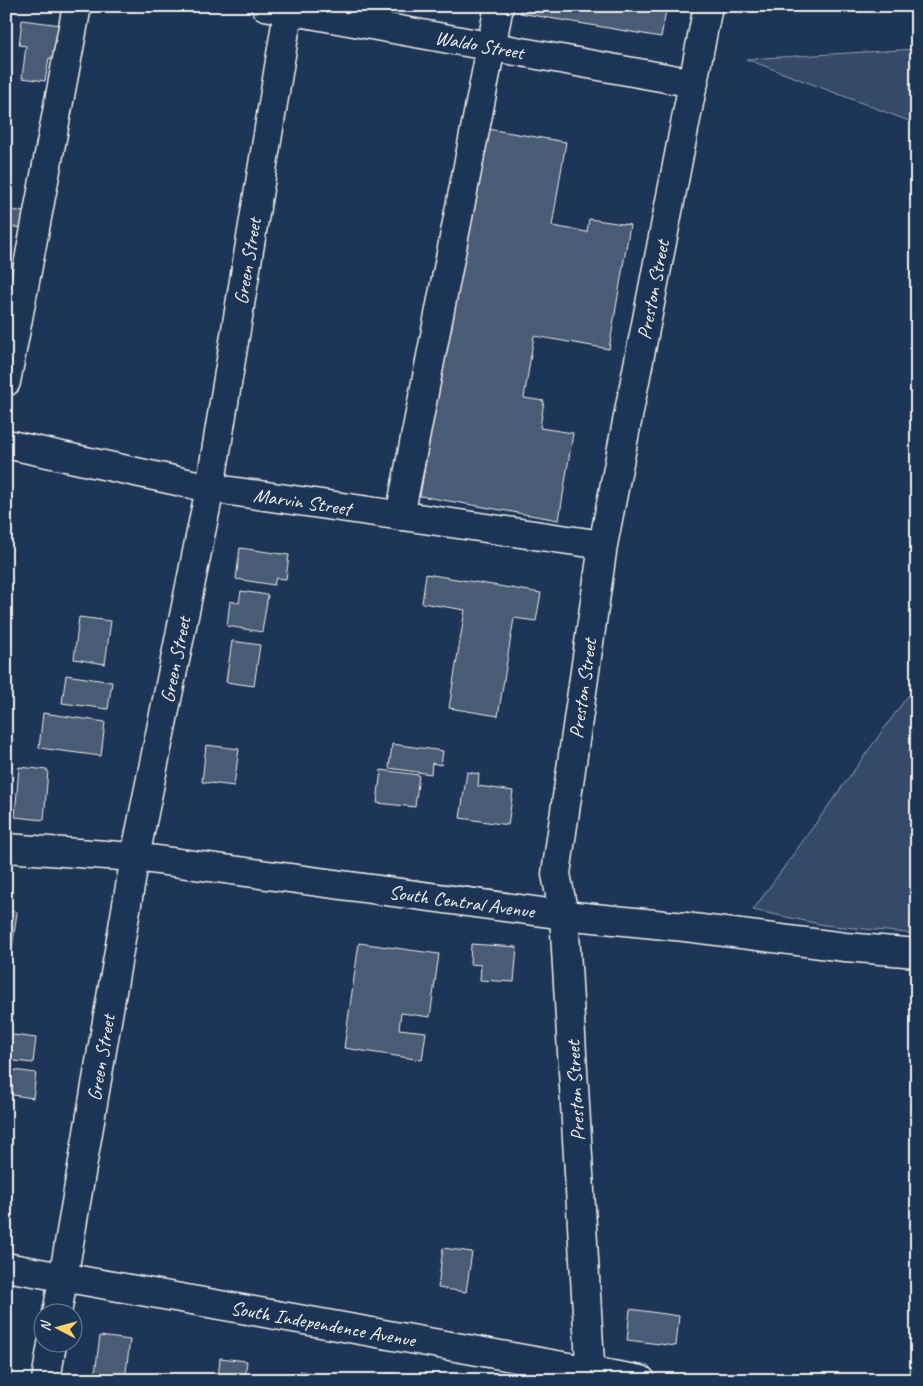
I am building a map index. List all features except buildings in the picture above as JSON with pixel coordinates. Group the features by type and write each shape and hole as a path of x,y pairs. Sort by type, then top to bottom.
{"street":[{"path":"6,382 77,6"},
{"path":"400,516 499,6"},
{"name":"Preston Street","path":"591,1375 564,915 556,874 603,545 708,6"},
{"name":"Waldo Street","path":"281,8 694,83"},
{"name":"Green Street","path":"60,1304 135,857 210,488 281,8"},
{"name":"Marvin Street","path":"6,444 210,488 603,545"},
{"name":"South Central Avenue","path":"6,848 135,857 564,915 917,953"},
{"name":"South Independence Avenue","path":"6,1267 591,1375 640,1380"},
{"path":"46,1380 50,1354"}],"shaded area":[{"path":"917,49 917,124 746,59"},
{"path":"917,691 917,934 824,925 753,910 907,697"}]}
